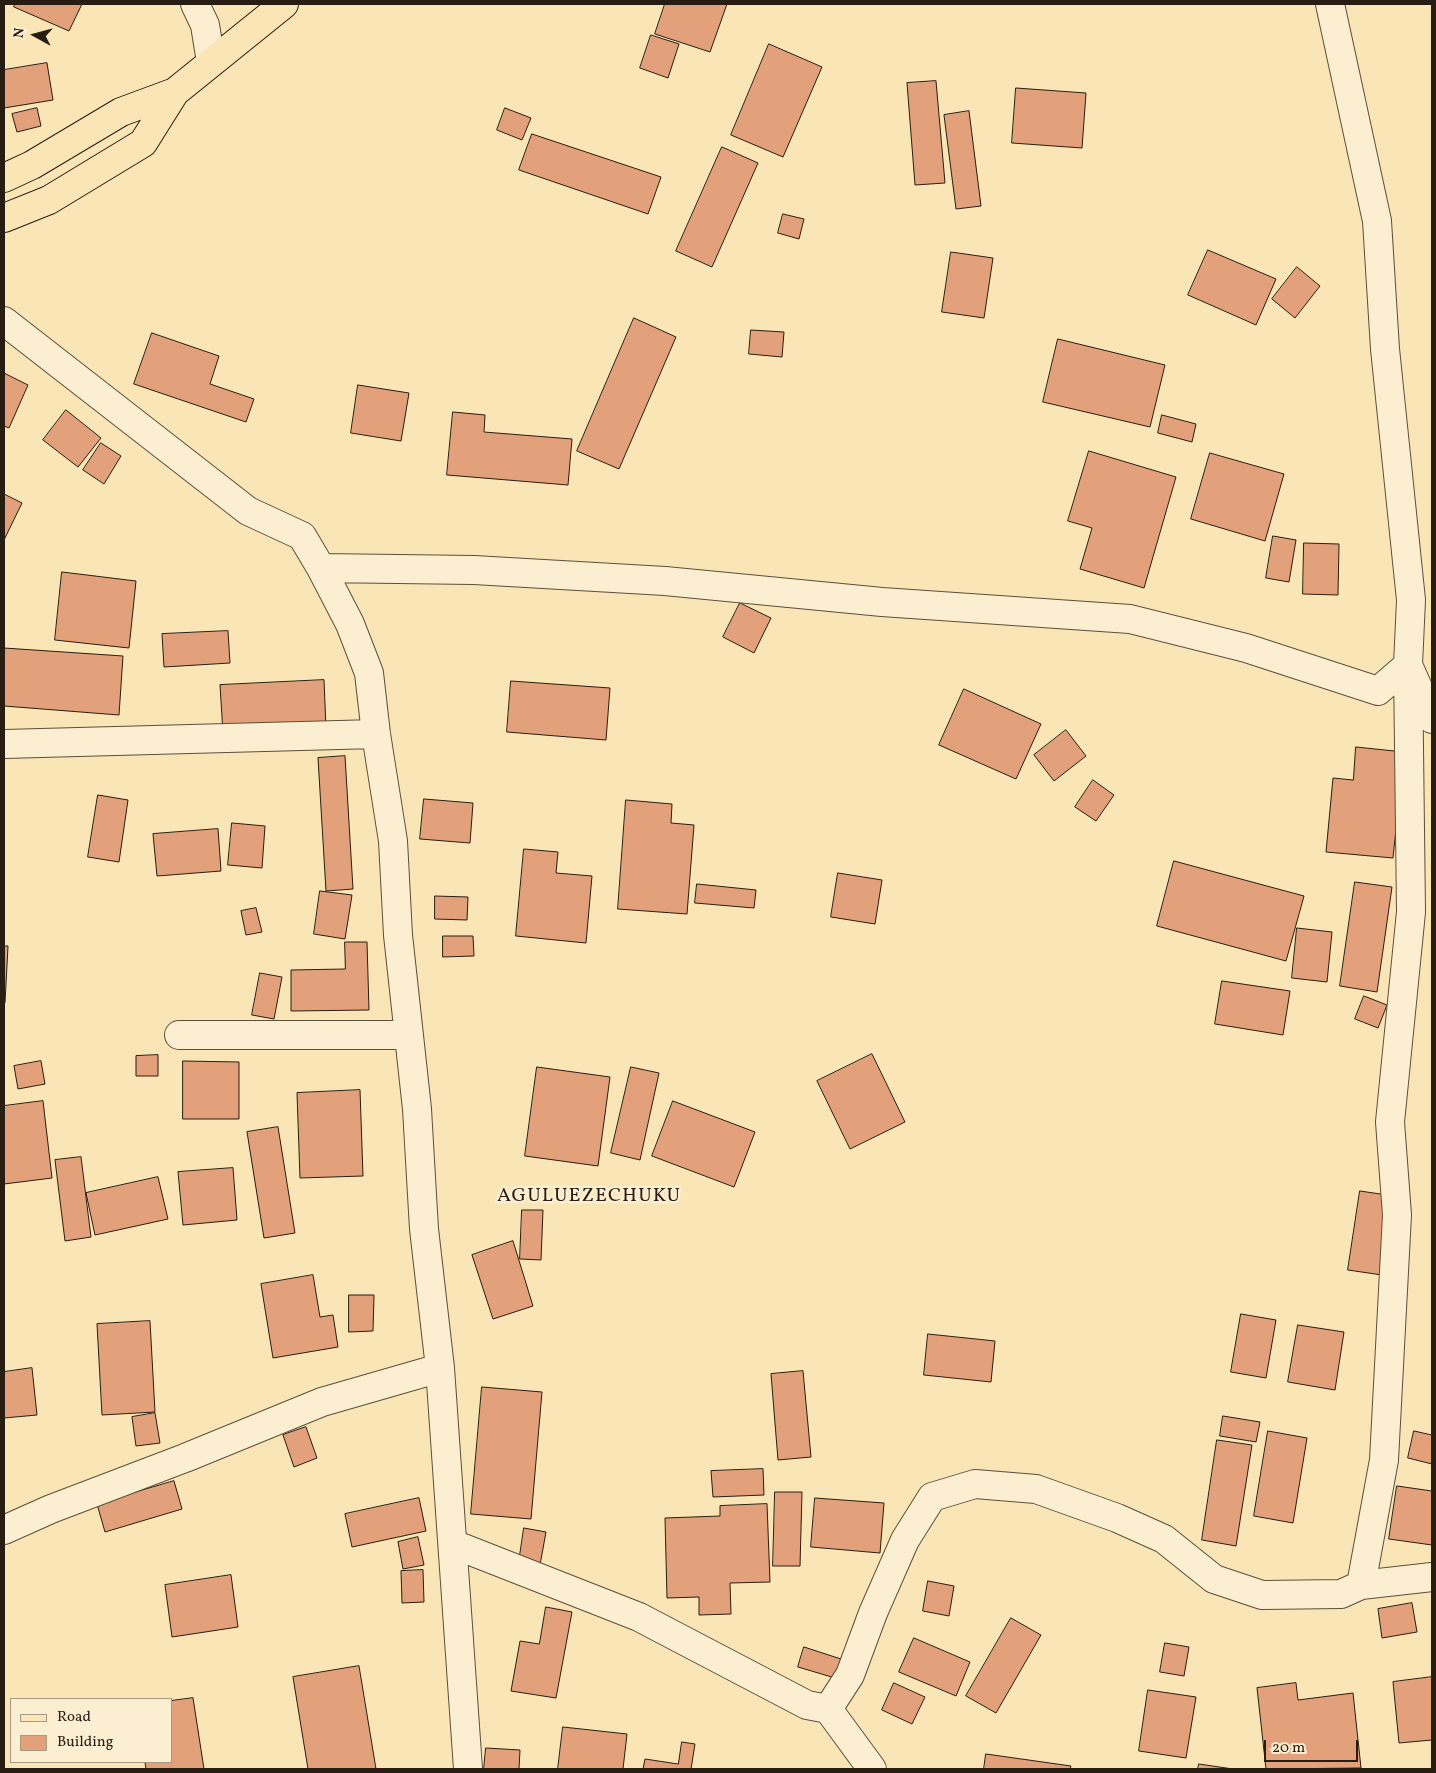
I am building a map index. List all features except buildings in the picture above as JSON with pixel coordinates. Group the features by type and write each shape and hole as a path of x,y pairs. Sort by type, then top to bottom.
{"main road":[{"path":"4,178 32,165 121,112 175,92 284,4"},
{"path":"4,218 49,200 143,143 175,92"}],"street":[{"path":"195,4 205,25 212,62"},
{"path":"1330,4 1376,221 1385,349 1411,600 1408,665 1411,912 1390,1122 1397,1215 1384,1460 1361,1584"},
{"path":"4,321 248,511 302,536 350,624 369,673 376,734 393,841 398,935 417,1109 424,1229 440,1368 468,1769"},
{"path":"321,568 474,570 665,581 882,602 1130,619 1246,648 1378,691 1408,665"},
{"path":"1408,665 1432,719"},
{"path":"4,744 376,734"},
{"path":"179,1035 409,1035"},
{"path":"4,1530 51,1509 185,1458 322,1402 440,1368"},
{"path":"828,1708 850,1675 873,1613 905,1540 932,1497 975,1484 1036,1489 1117,1518 1164,1539 1214,1579 1262,1595 1341,1594 1361,1584 1432,1577"},
{"path":"453,1544 638,1617 808,1705 828,1708 872,1769"}],"district":[{"name":"AGULUEZECHUKU","path":"589,1197"}]}
